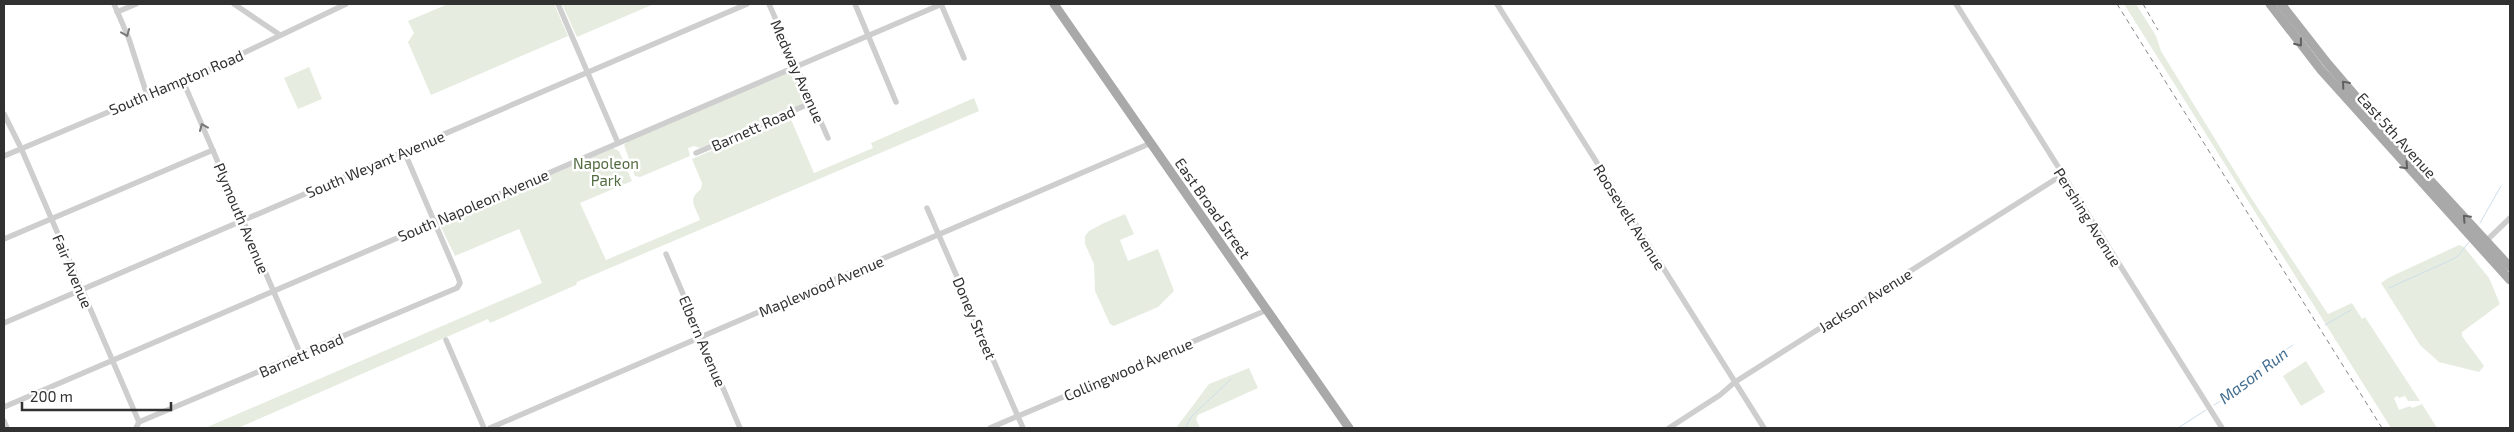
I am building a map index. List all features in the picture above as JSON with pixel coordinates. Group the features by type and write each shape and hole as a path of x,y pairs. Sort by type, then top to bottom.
{"main road":[{"name":"East Broad Street","path":"1054,4 1349,428"},
{"name":"East 5th Avenue","path":"2270,4 2326,77 2400,160 2483,243 2510,266"},
{"name":"East 5th Avenue","path":"2281,4 2328,64 2483,243 2510,280"}],"street":[{"path":"114,4 147,95"},
{"path":"117,12 136,4"},
{"path":"234,4 280,35"},
{"name":"South Hampton Road","path":"4,156 183,81 346,4"},
{"path":"558,4 618,143"},
{"name":"South Weyant Avenue","path":"4,323 747,4"},
{"name":"Medway Avenue","path":"768,4 828,138"},
{"path":"855,4 896,102"},
{"path":"942,4 964,58"},
{"name":"South Napoleon Avenue","path":"4,407 942,4"},
{"name":"Roosevelt Avenue","path":"1497,4 1764,428"},
{"name":"Pershing Avenue","path":"1956,4 2222,428"},
{"name":"Plymouth Avenue","path":"183,81 301,355"},
{"name":"Barnett Road","path":"696,153 811,103"},
{"name":"Fair Avenue","path":"4,114 21,148 138,425"},
{"name":"Maplewood Avenue","path":"490,428 1151,143"},
{"path":"4,240 213,150"},
{"path":"404,151 435,222"},
{"name":"Jackson Avenue","path":"1669,428 1720,395 1735,382 2062,175"},
{"name":"Doney Street","path":"927,208 940,234 1023,428"},
{"path":"2483,243 2510,218"},
{"name":"Barnett Road","path":"138,425 457,288 460,283 435,222"},
{"name":"Elbern Avenue","path":"666,254 740,428"},
{"name":"Collingwood Avenue","path":"990,428 1267,310"},
{"path":"446,340 484,428"},
{"path":"4,421 7,428"}],"green space":[{"path":"448,4 554,4 568,36 431,95 408,42 414,33 408,21"},
{"path":"562,4 654,4 577,37"},
{"path":"2124,4 2136,4 2156,36 2161,51 2250,196 2328,314 2352,303 2362,319 2365,317 2420,401 2408,401 2405,396 2399,398 2397,396 2394,398 2399,410 2422,404 2437,428 2391,428"},
{"path":"309,67 322,99 298,109 284,78"},
{"name":"Napoleon Park","path":"790,72 796,74 805,97 803,104 700,148 694,146 688,148 690,156 640,177 635,176 624,145 627,142"},
{"path":"974,98 979,111 577,282 576,285 490,323 488,319 238,428 205,428 542,283 519,229 455,256 441,227 442,222 613,148 619,151 632,181 580,203 606,260 700,220 693,200 694,196 701,189 702,183 692,159 790,117 814,173 873,148 871,143"},
{"path":"1125,214 1134,234 1120,240 1128,261 1158,249 1174,291 1158,307 1114,326 1110,324 1095,291 1094,264 1085,244 1085,236 1089,231"},
{"path":"2459,245 2464,247 2489,278 2500,304 2462,332 2462,336 2484,366 2479,372 2439,362 2420,345 2381,283"},
{"path":"2306,361 2325,392 2301,406 2283,376"},
{"path":"1249,368 1258,388 1198,415 1196,419 1200,428 1176,428 1209,384"}],"waterway":[{"name":"Mason Run","path":"2480,223 2501,186"},
{"name":"Mason Run","path":"2389,288 2458,256 2469,242"},
{"name":"Mason Run","path":"2325,325 2351,310"},
{"name":"Mason Run","path":"2214,405 2243,387 2257,369 2293,345"},
{"path":"1185,428 1192,416 1231,379"},
{"name":"Mason Run","path":"2178,428 2206,410"}],"railway":[{"path":"2117,4 2382,428"},
{"path":"2143,4 2158,30"}]}
